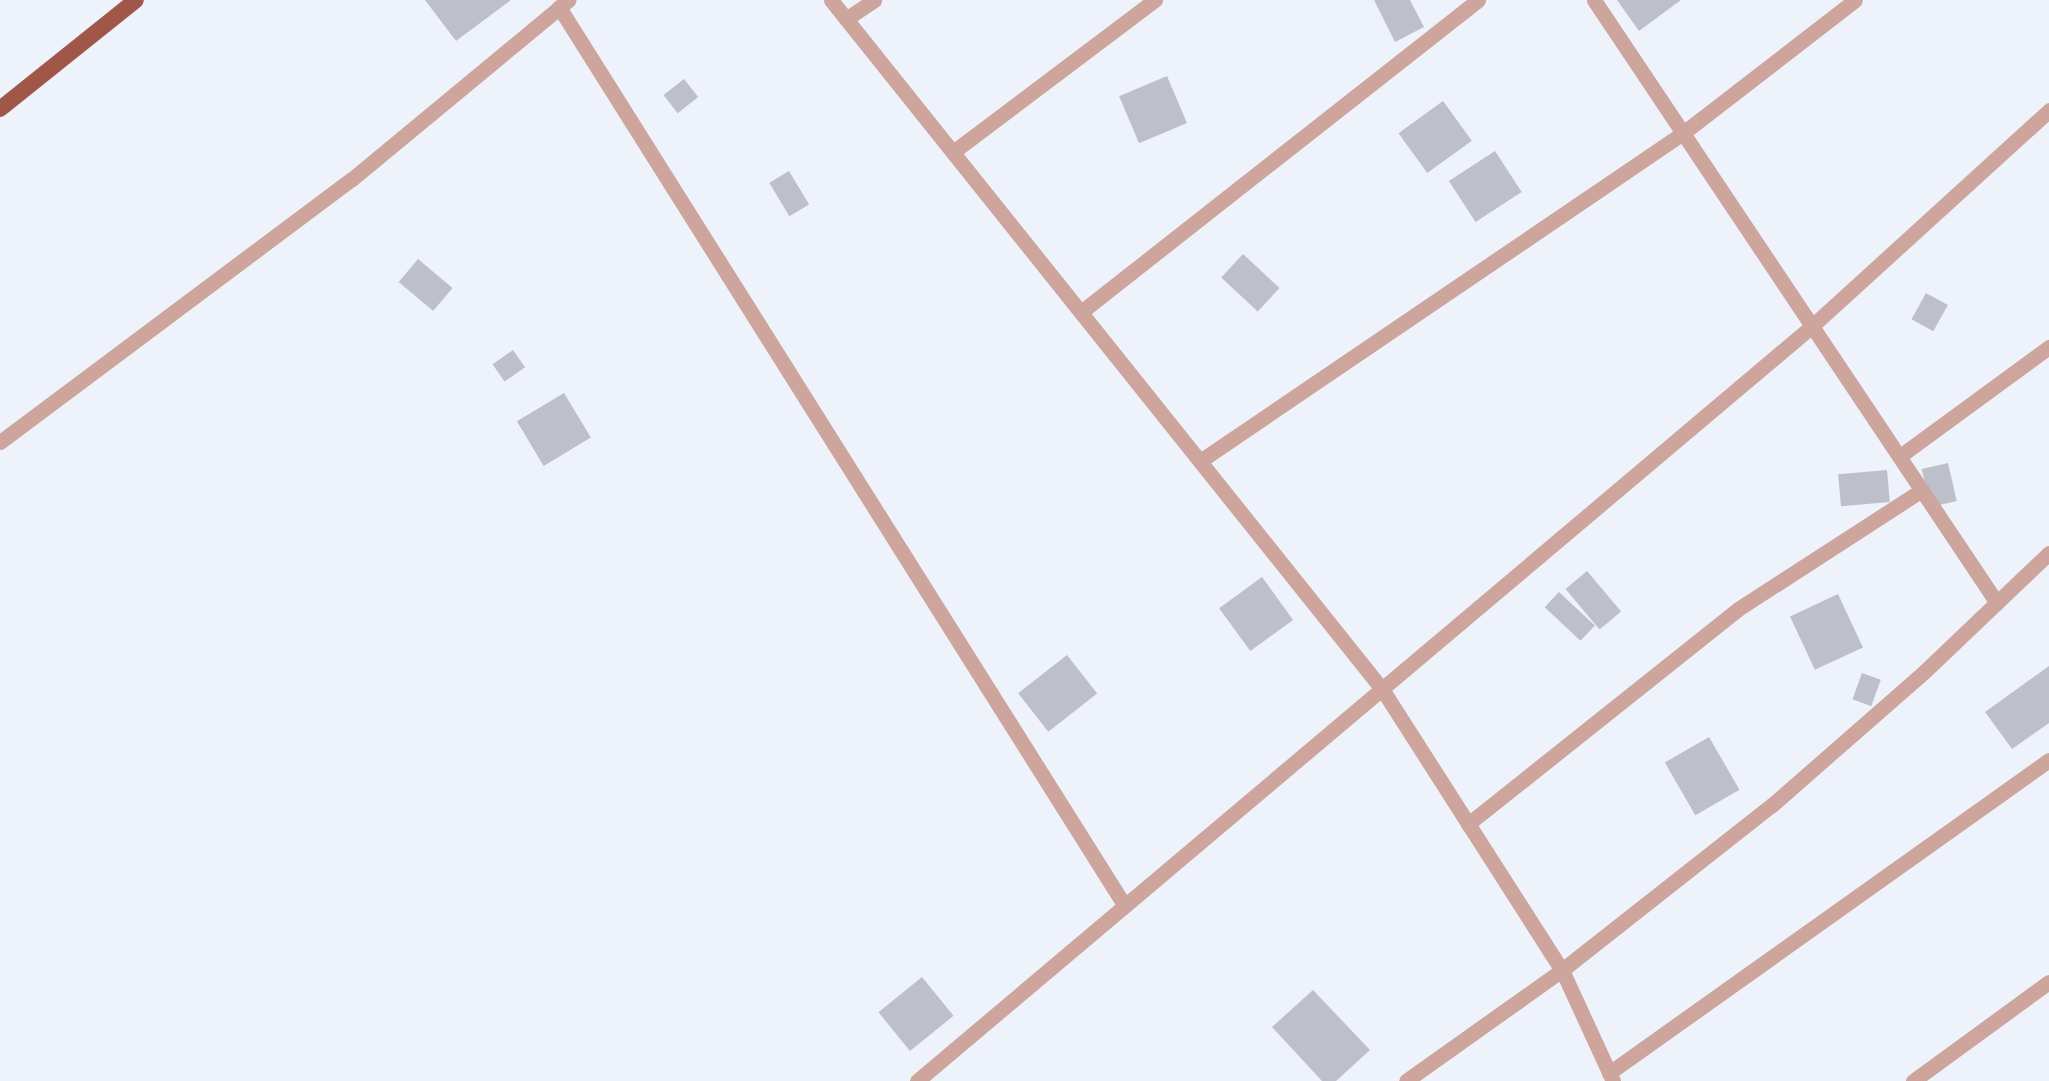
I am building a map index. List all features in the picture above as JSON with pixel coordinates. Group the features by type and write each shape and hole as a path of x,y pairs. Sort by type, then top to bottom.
{"highway":[{"path":"2,104 136,0"}],"street":[{"path":"831,0 1382,689 1562,970 1611,1077 2049,760"},
{"path":"846,19 874,0"},
{"path":"953,152 1155,0"},
{"path":"1080,312 1479,0"},
{"path":"1594,0 1997,603"},
{"path":"1200,460 1683,133 1855,0"},
{"path":"0,442 352,179 563,4 1125,906"},
{"path":"917,1081 1812,326 2049,110"},
{"path":"1900,456 2049,347"},
{"path":"1468,825 1738,609 1922,490"},
{"path":"1406,1081 1562,970 1772,805 1925,671 2049,553"},
{"path":"1913,1081 2049,982"}],"building":[{"path":"425,0 511,0 456,41"},
{"path":"1374,0 1410,0 1424,27 1395,42"},
{"path":"1617,0 1681,0 1639,31"},
{"path":"1167,76 1187,123 1139,143 1119,96"},
{"path":"684,79 698,97 678,113 664,95"},
{"path":"1443,101 1472,141 1427,173 1399,133"},
{"path":"1495,151 1522,192 1476,222 1449,181"},
{"path":"789,171 809,204 789,216 769,183"},
{"path":"1243,254 1280,288 1258,312 1221,277"},
{"path":"418,259 452,288 433,311 399,282"},
{"path":"1926,293 1948,305 1933,331 1911,319"},
{"path":"513,350 525,367 505,382 493,364"},
{"path":"564,393 591,438 544,466 517,421"},
{"path":"1948,463 1957,501 1930,507 1922,469"},
{"path":"1887,470 1890,502 1841,506 1838,474"},
{"path":"1587,571 1621,612 1600,630 1566,589"},
{"path":"1262,577 1293,620 1250,651 1219,608"},
{"path":"1559,592 1595,625 1581,641 1545,607"},
{"path":"1838,594 1863,647 1815,670 1790,616"},
{"path":"1067,655 1097,694 1048,732 1018,693"},
{"path":"2049,666 2049,723 2012,749 1985,712"},
{"path":"1862,673 1881,680 1871,706 1852,699"},
{"path":"1709,737 1740,790 1695,815 1665,763"},
{"path":"922,977 953,1016 910,1051 878,1012"},
{"path":"1313,990 1370,1050 1336,1081 1322,1081 1272,1027"}]}
